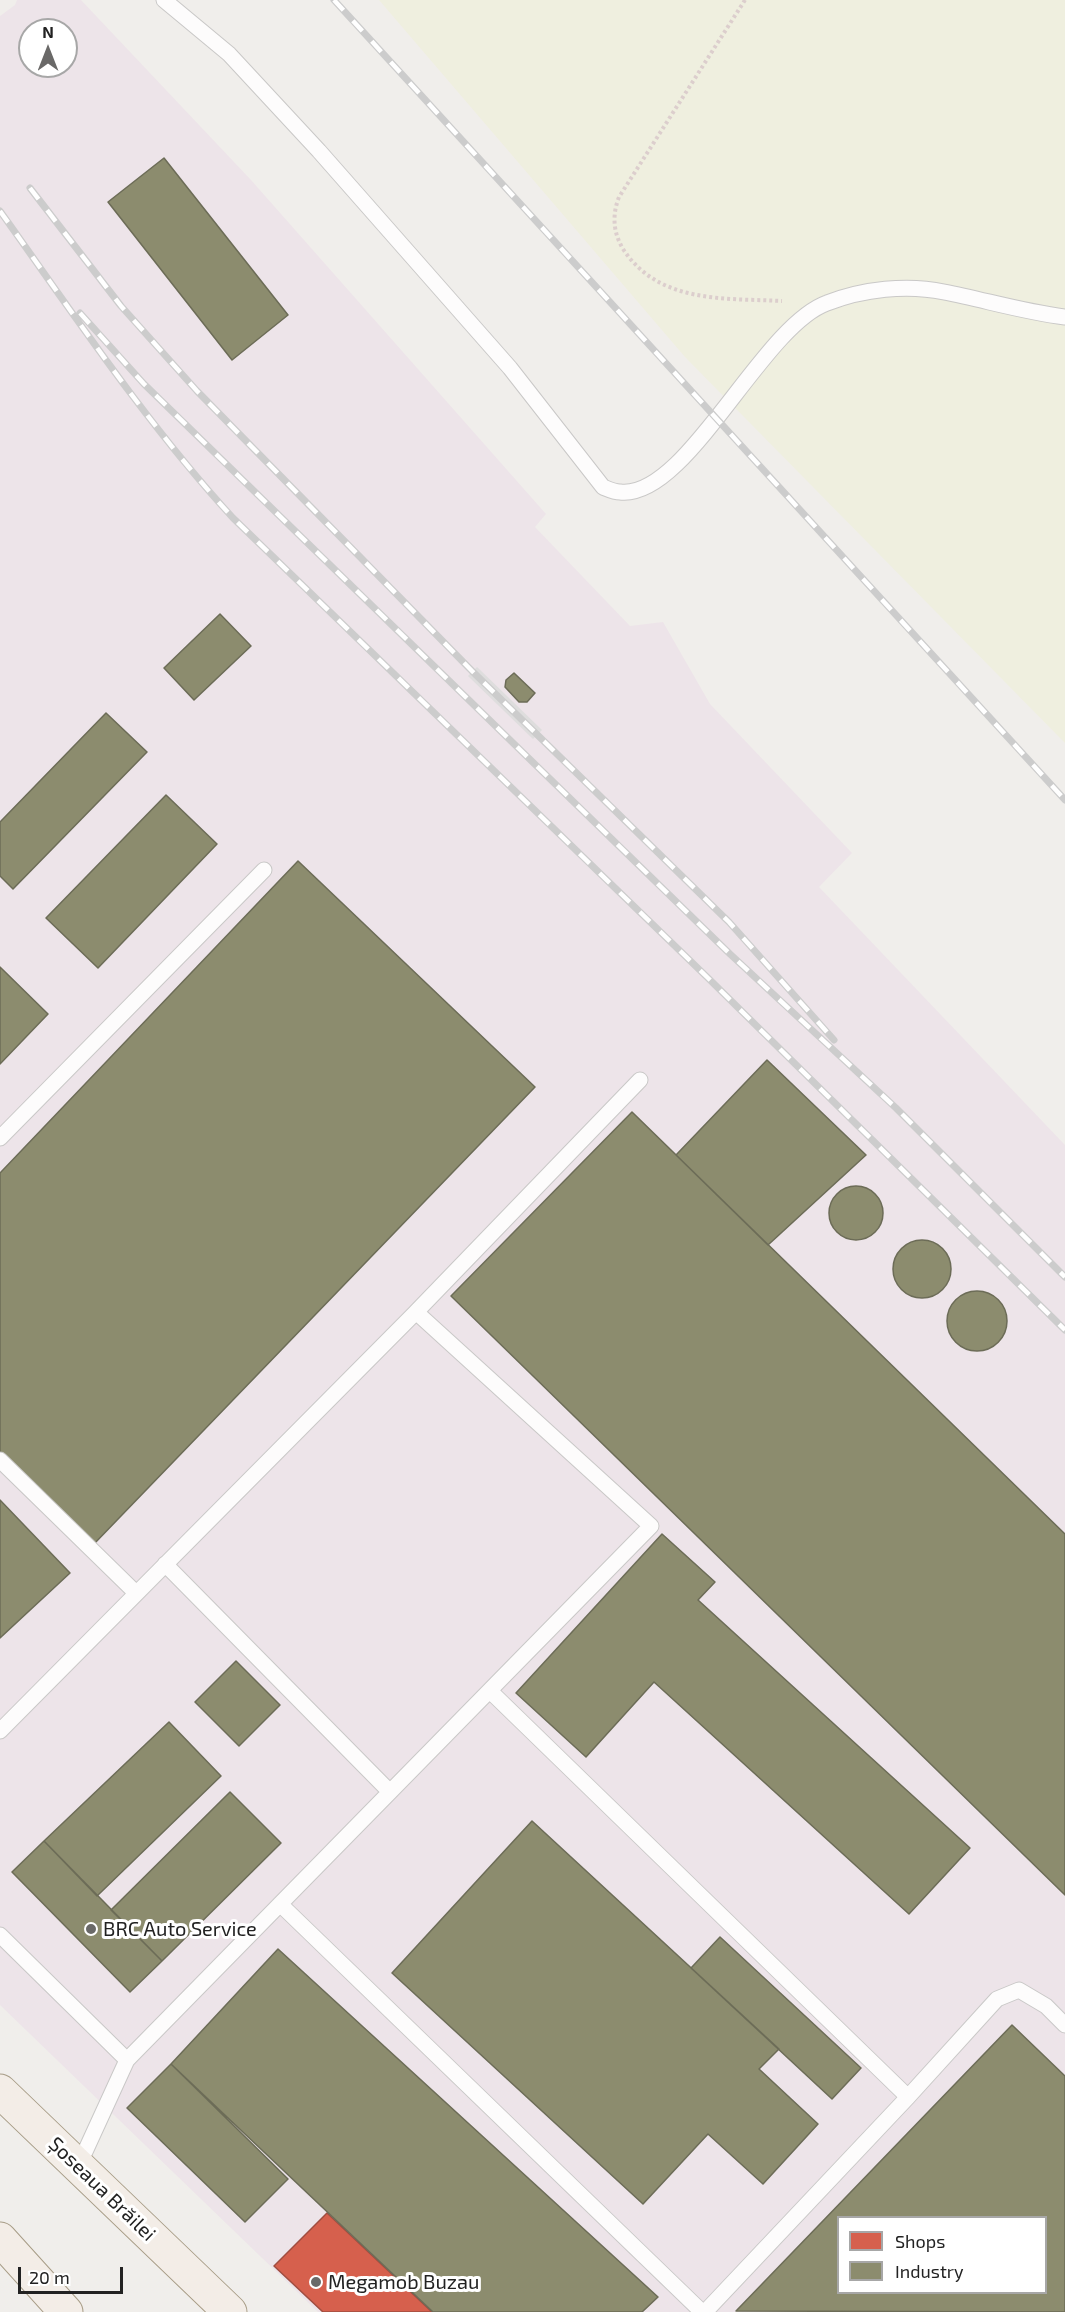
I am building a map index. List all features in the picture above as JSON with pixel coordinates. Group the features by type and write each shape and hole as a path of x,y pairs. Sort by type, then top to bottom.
{"main road":[{"name":"Șoseaua Brăilei","path":"0,2091 230,2312"},
{"path":"0,2239 66,2312"}],"lane":[{"path":"164,0 229,54 319,151 510,368 603,487 621,493 636,490 652,483 671,470 717,419 780,338 810,311 828,303 870,292 915,289 943,292 1008,308 1065,317"},
{"path":"0,1138 264,870"},
{"path":"0,1731 416,1312 640,1080"},
{"path":"78,2166 128,2060 651,1526 416,1312"},
{"path":"0,1461 136,1593"},
{"path":"165,1564 390,1792"},
{"path":"490,1690 908,2097"},
{"path":"280,1904 703,2312 908,2097 997,1999 1019,1990 1046,2006 1065,2025"},
{"path":"0,1935 128,2060"}],"path":[{"path":"745,0 619,197 613,219 619,243 628,256 655,280 680,292 736,300 828,303"}],"shaded area":[{"path":"17,0 81,0 251,180 546,514 535,527 630,626 663,622 710,704 852,853 819,887 1065,1145 1065,2312 318,2312 0,2005 0,16 15,5"}],"green space":[{"path":"379,0 1065,0 1065,743 685,357"}],"pier":[{"path":"477,667 542,730 533,739 468,676"}],"building: Shops":[{"path":"327,2213 432,2312 323,2312 274,2266"}],"building: Industry":[{"path":"164,158 288,315 232,360 108,202"},
{"path":"220,614 251,646 194,700 164,668"},
{"path":"514,673 535,693 527,702 519,702 505,687 506,680"},
{"path":"106,713 147,752 13,889 0,876 0,822"},
{"path":"166,795 217,844 98,968 46,918"},
{"path":"298,861 535,1087 93,1545 0,1452 0,1173"},
{"path":"0,967 48,1014 0,1064"},
{"path":"767,1060 866,1155 768,1245 676,1155"},
{"path":"632,1112 1065,1534 1065,1895 451,1296"},
{"path":"856,1186 866,1188 875,1194 881,1203 883,1213 881,1223 875,1232 866,1238 856,1240 846,1238 837,1232 831,1223 829,1213 831,1203 837,1194 846,1188"},
{"path":"922,1240 933,1242 946,1253 951,1269 949,1280 938,1293 922,1298 911,1296 898,1285 893,1269 895,1258 906,1245"},
{"path":"971,1291 983,1291 994,1296 1002,1304 1007,1321 1005,1333 994,1346 983,1351 971,1351 960,1346 952,1338 947,1327 947,1315 952,1304 960,1296"},
{"path":"0,1500 70,1573 0,1638"},
{"path":"662,1534 715,1582 698,1600 970,1848 909,1914 654,1682 586,1757 516,1693"},
{"path":"236,1661 280,1705 239,1746 195,1702"},
{"path":"169,1722 221,1776 97,1896 44,1841"},
{"path":"230,1792 281,1843 162,1961 111,1910"},
{"path":"532,1821 779,2049 759,2069 818,2124 763,2184 708,2134 643,2204 392,1973"},
{"path":"44,1841 162,1961 130,1992 12,1872"},
{"path":"720,1937 861,2068 832,2099 691,1968"},
{"path":"278,1949 658,2297 642,2312 433,2312 171,2064"},
{"path":"1012,2025 1065,2076 1065,2312 736,2311"},
{"path":"171,2064 288,2179 245,2222 127,2108"}],"railway":[{"path":"334,0 1065,800"},
{"path":"30,188 121,306 197,391 473,672 729,922 834,1040"},
{"path":"0,211 141,407 170,445 233,518 708,978 1065,1330"},
{"path":"80,313 144,384 730,954 896,1108 1065,1277"}],"place":[{"name":"BRC Auto Service","path":"91,1929"},
{"name":"Megamob Buzau","path":"316,2282"}]}
